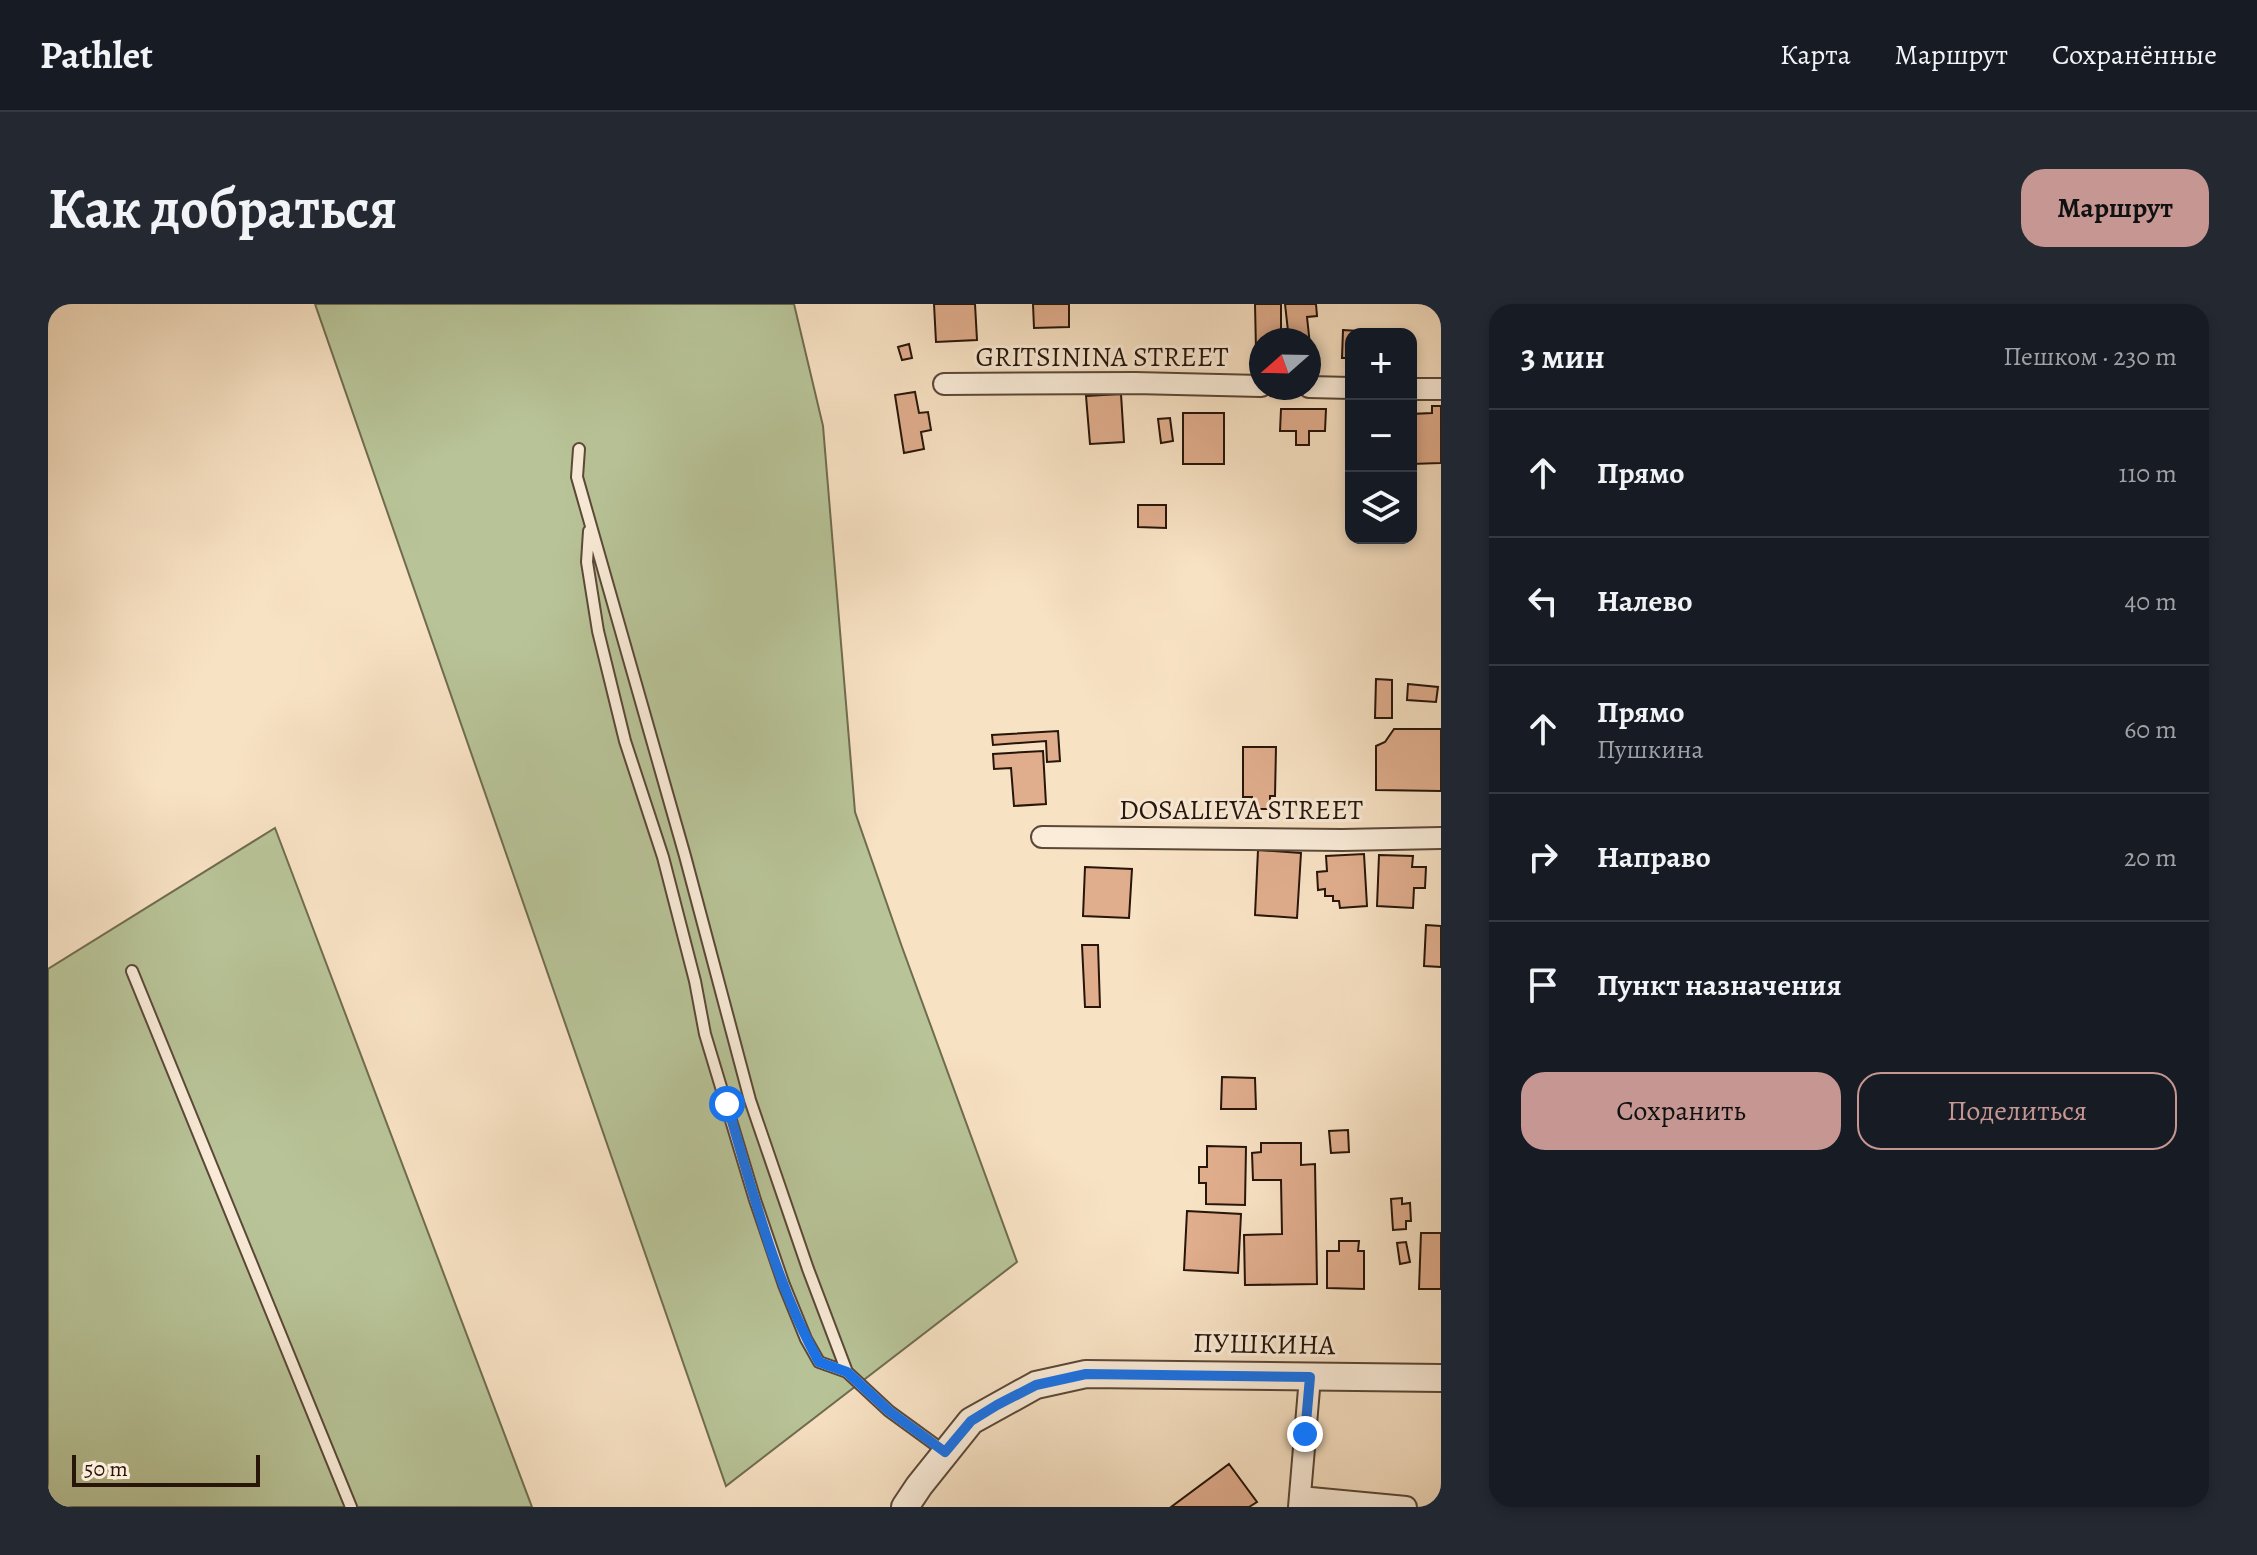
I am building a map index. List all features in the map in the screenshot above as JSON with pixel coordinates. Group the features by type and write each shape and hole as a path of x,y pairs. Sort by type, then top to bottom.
{"street":[{"name":"GRITSININA STREET","path":"944,384 1249,386"},
{"path":"1321,387 1345,388"},
{"path":"1417,389 1441,389"},
{"name":"DOSALIEVA STREET","path":"1042,837 1441,838"},
{"name":"ПУШКИНА","path":"905,1507 971,1421 1036,1385 1086,1374 1441,1378"},
{"path":"1310,1377 1299,1502 1406,1507"}],"lane":[{"path":"579,449 577,477 689,871 750,1100 847,1372"},
{"path":"589,521 587,562 598,631 625,741 663,857 695,981 705,1034 784,1285 819,1362 847,1372 889,1411 945,1452"},
{"path":"132,971 351,1507"}],"green space":[{"path":"315,304 794,304 823,426 855,812 1017,1262 726,1486"},
{"path":"275,828 532,1507 48,1507 48,969"}],"building":[{"path":"934,304 975,304 977,340 936,342"},
{"path":"1033,304 1069,304 1069,327 1034,328"},
{"path":"1255,304 1281,304 1281,328 1256,328"},
{"path":"1285,304 1316,304 1317,316 1307,317 1308,328 1288,328"},
{"path":"1343,330 1345,330 1345,358 1342,358"},
{"path":"909,344 912,358 902,360 898,347"},
{"path":"915,392 919,413 928,412 931,430 921,432 924,449 904,453 895,395"},
{"path":"1121,394 1124,442 1090,444 1086,396"},
{"path":"1432,406 1441,406 1441,463 1417,464 1417,414 1432,413"},
{"path":"1281,409 1326,409 1325,431 1309,431 1309,445 1296,445 1296,431 1280,431"},
{"path":"1183,413 1224,413 1224,464 1183,464"},
{"path":"1170,418 1173,441 1161,443 1158,419"},
{"path":"1138,505 1166,505 1166,528 1138,527"},
{"path":"1376,679 1392,680 1392,718 1375,718"},
{"path":"1408,684 1438,687 1436,702 1407,700"},
{"path":"1394,729 1441,729 1441,791 1376,790 1376,746 1385,742"},
{"path":"1058,731 1060,761 1047,762 1046,741 993,745 992,735"},
{"path":"1243,747 1276,747 1275,796 1270,796 1270,809 1252,809 1252,797 1243,797"},
{"path":"1043,751 1046,804 1014,806 1011,768 994,769 993,754"},
{"path":"1258,850 1301,853 1297,918 1255,915"},
{"path":"1364,854 1367,906 1340,908 1339,901 1333,901 1333,896 1325,896 1325,889 1318,890 1317,872 1327,871 1326,856"},
{"path":"1379,855 1413,856 1412,867 1426,867 1425,888 1414,888 1413,908 1377,906"},
{"path":"1085,867 1132,869 1129,918 1083,916"},
{"path":"1426,925 1441,926 1441,967 1424,966"},
{"path":"1082,945 1098,945 1100,1007 1085,1007"},
{"path":"1222,1077 1255,1078 1256,1109 1221,1109"},
{"path":"1348,1130 1349,1152 1331,1153 1329,1131"},
{"path":"1261,1143 1301,1143 1301,1165 1315,1164 1317,1284 1245,1285 1244,1235 1282,1234 1281,1180 1253,1180 1252,1153 1261,1152"},
{"path":"1207,1146 1246,1147 1245,1205 1206,1204 1206,1183 1199,1183 1199,1167 1207,1167"},
{"path":"1402,1198 1402,1204 1410,1203 1411,1221 1406,1221 1406,1229 1393,1230 1391,1199"},
{"path":"1187,1211 1241,1214 1238,1273 1184,1270"},
{"path":"1421,1233 1441,1233 1441,1289 1419,1289"},
{"path":"1339,1241 1359,1241 1358,1251 1364,1251 1364,1289 1327,1288 1327,1251 1339,1251"},
{"path":"1406,1242 1410,1262 1400,1264 1397,1243"},
{"path":"1229,1464 1257,1502 1249,1507 1171,1507"}],"route":[{"path":"727,1104 784,1285 819,1362 847,1372 889,1411 945,1452 971,1421 997,1405 1036,1385 1086,1374 1310,1377 1305,1434"}]}
